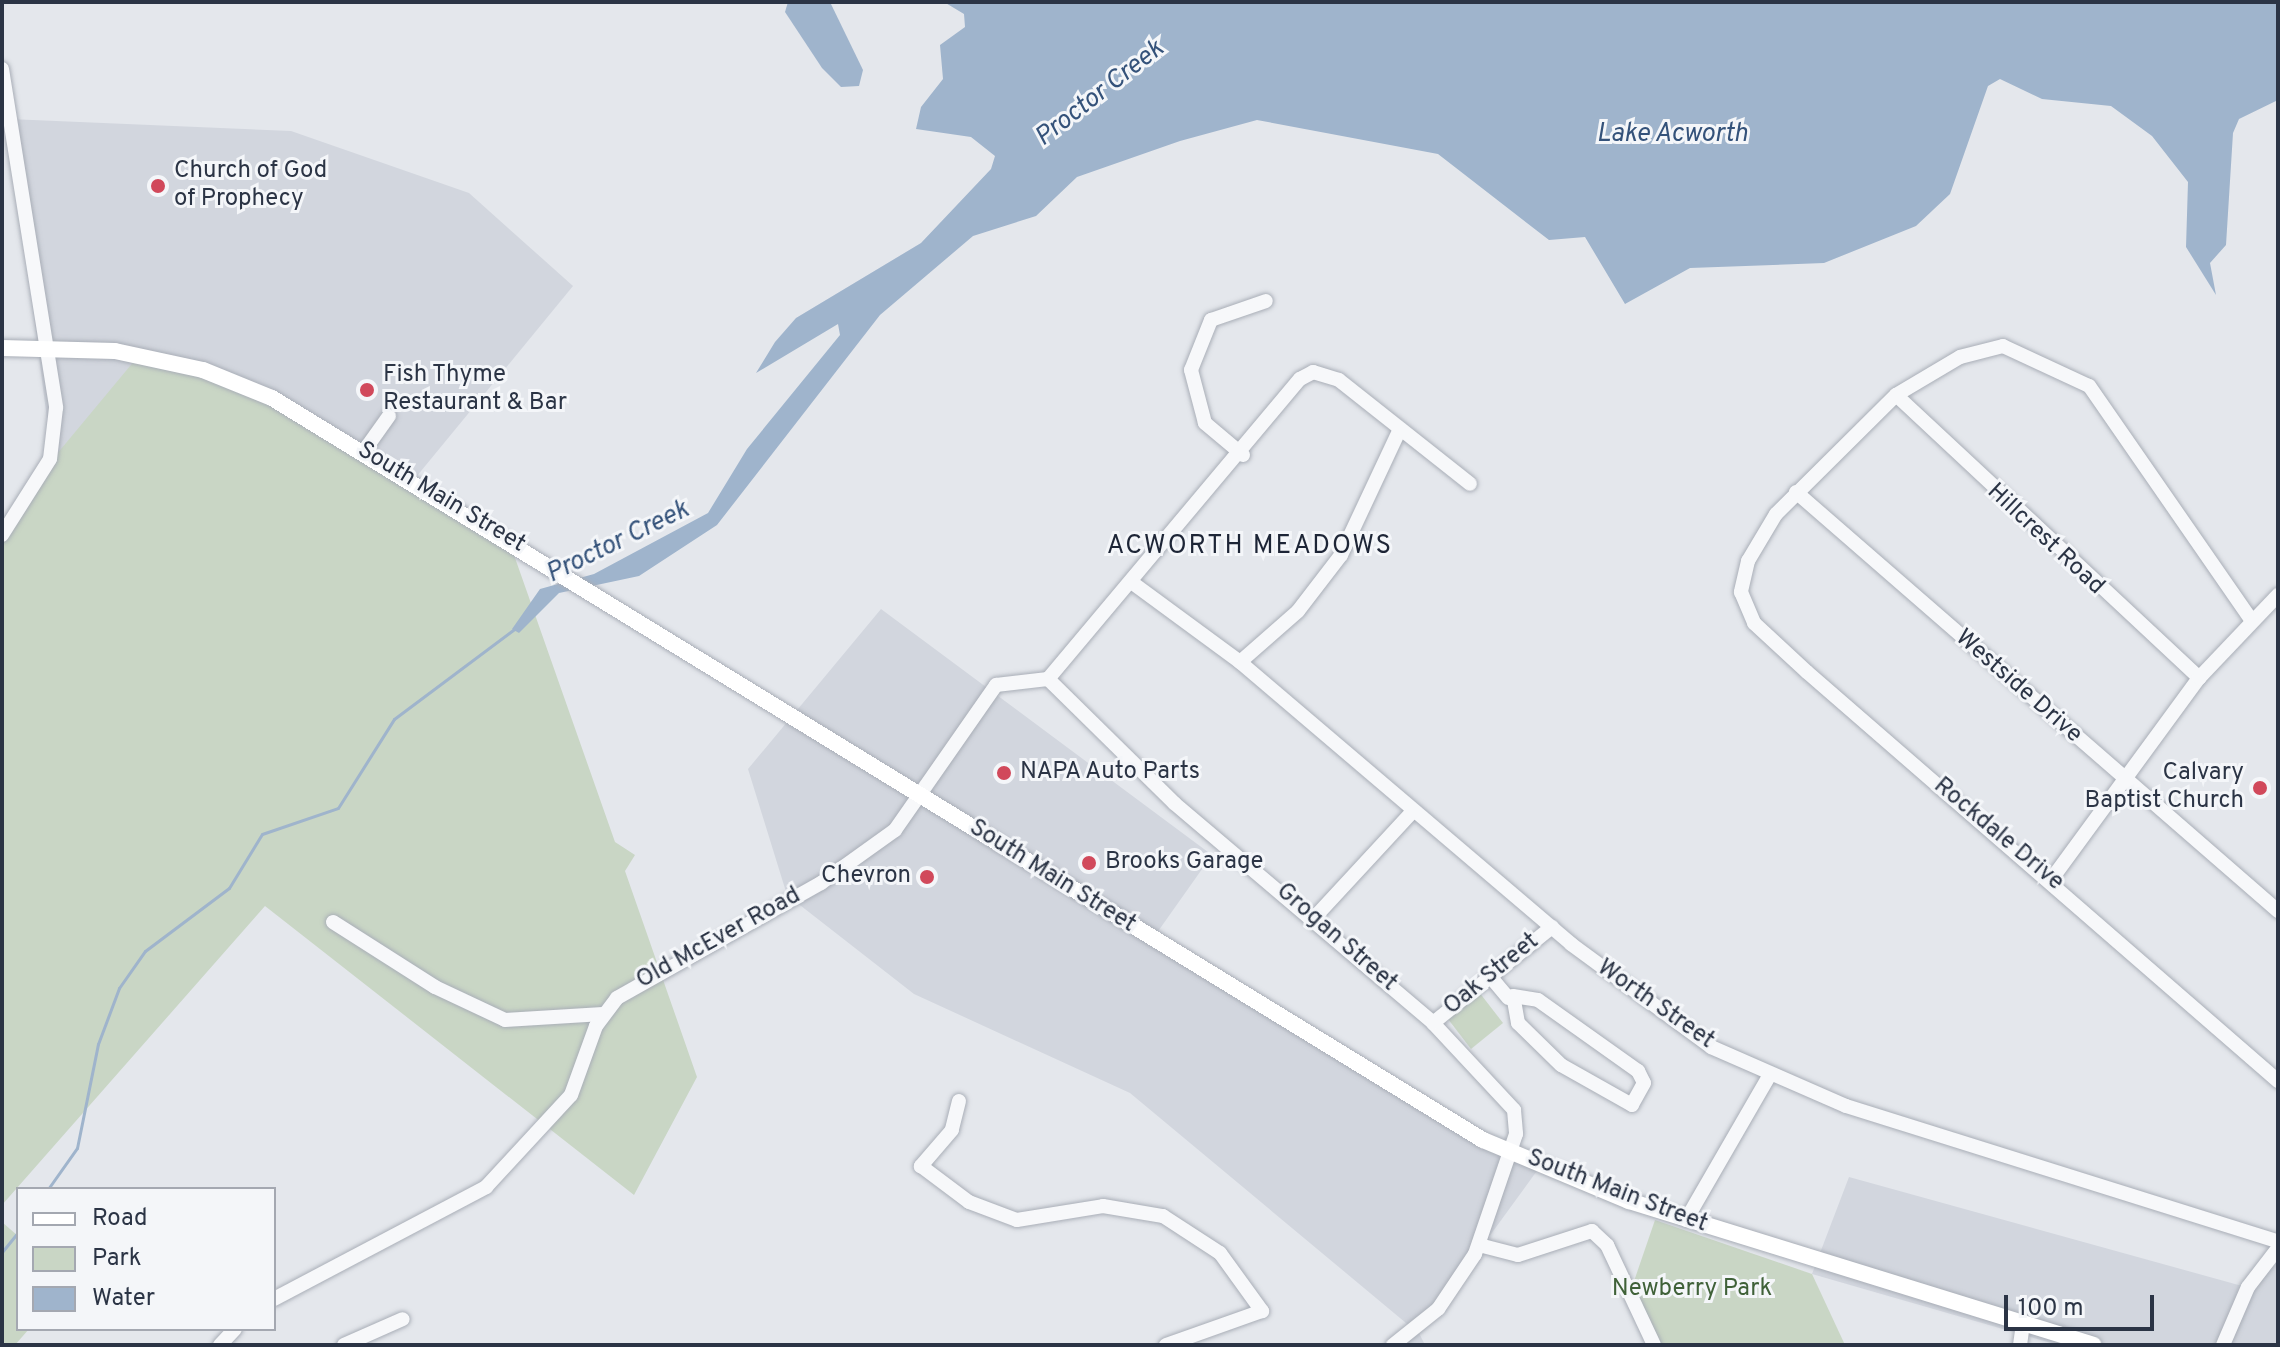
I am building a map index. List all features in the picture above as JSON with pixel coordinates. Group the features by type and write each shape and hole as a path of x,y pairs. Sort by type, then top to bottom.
{"main road":[{"name":"South Main Street","path":"2,348 47,346 115,351 224,377 364,451 1379,1080 1511,1151 1686,1220 2093,1345"}],"street":[{"path":"2,69 6,113 56,408 50,459 2,535"},
{"path":"1243,455 1205,423 1191,370 1211,320 1266,301"},
{"path":"1796,492 1896,395 1960,357 2003,346 2075,376 2132,439 2252,621"},
{"path":"1048,679 1134,584 1313,372 1339,380 1470,484"},
{"name":"Hillcrest Road","path":"1896,395 2199,678"},
{"path":"364,451 389,416"},
{"path":"1240,662 1298,611 1341,555 1400,429"},
{"name":"Rockdale Drive","path":"1796,492 1745,578 1745,610 1763,632 2278,1081"},
{"name":"Westside Drive","path":"1796,492 2278,911"},
{"name":"Worth Street","path":"1134,584 1240,662 1552,927 1679,1027 1769,1076 2278,1241"},
{"path":"2051,880 2199,678 2278,595"},
{"name":"Old McEver Road","path":"276,1298 502,1174 571,1095 603,1014 638,982 868,852 922,796 979,705 1011,678 1048,679"},
{"name":"Grogan Street","path":"1048,679 1174,803 1315,917 1433,1023 1510,1102 1517,1126 1479,1245 1438,1309 1393,1345"},
{"path":"1315,917 1413,811"},
{"path":"333,922 422,980 505,1020 603,1014"},
{"name":"Oak Street","path":"1433,1023 1552,927"},
{"path":"1489,975 1508,998 1518,1023 1561,1065 1632,1105 1644,1083 1629,1063 1538,1000 1508,998"},
{"path":"1686,1220 1769,1076"},
{"path":"959,1101 952,1130 921,1166 969,1202 1017,1220 1103,1206 1163,1216 1220,1253 1262,1311 1166,1345"},
{"path":"1479,1245 1518,1255 1592,1231 1607,1245 1654,1345"},
{"path":"2223,1345 2248,1287 2278,1248"},
{"path":"344,1345 403,1319"},
{"path":"2020,1345 2023,1324"}],"shaded area":[{"path":"9,119 291,131 469,193 573,286 412,482 52,459"},
{"path":"881,609 1212,855 1154,937 1539,1168 1419,1333 1425,1345 1388,1345 1418,1333 1130,1093 914,994 787,895 748,769"},
{"path":"1849,1177 2253,1289 2278,1261 2278,1345 2058,1345 1812,1274"}],"green space":[{"path":"135,360 225,375 514,555 615,842 635,855 625,871 697,1077 634,1195 265,906 2,1205 2,520"},
{"path":"1479,992 1503,1023 1471,1049 1448,1019"},
{"name":"Newberry Park","path":"1655,1220 1812,1274 1845,1345 1658,1345 1631,1290"},
{"path":"2,1222 16,1234 16,1331 27,1331 15,1345 2,1345"}],"water":[{"path":"788,2 830,2 863,70 859,86 841,87 822,68 785,12"},
{"name":"Lake Acworth","path":"944,2 2278,2 2278,100 2239,119 2233,133 2226,245 2210,263 2216,295 2186,247 2188,182 2152,136 2111,106 2042,99 2000,79 1988,86 1950,194 1916,226 1824,263 1690,268 1625,304 1585,237 1549,240 1438,154 1257,120 1180,141 1077,177 1036,216 973,236 880,315 717,525 639,576 559,593 519,633 512,629 540,589 594,574 708,513 747,449 840,335 838,324 756,373 775,342 796,318 921,243 991,169 995,156 971,137 916,129 921,107 943,79 940,45 965,27 964,14"}],"waterway":[{"name":"Proctor Creek","path":"49,1187 77,1148 98,1044 119,988 145,951 229,888 262,834 338,808 394,719 517,627"},
{"name":"Proctor Creek","path":"2,1252 16,1234"}],"place":[{"name":"Church of God of Prophecy","path":"158,186"},
{"name":"Fish Thyme Restaurant & Bar","path":"367,390"},
{"name":"NAPA Auto Parts","path":"1004,773"},
{"name":"Calvary Baptist Church","path":"2260,788"},
{"name":"Brooks Garage","path":"1089,863"},
{"name":"Chevron","path":"927,877"}],"district":[{"name":"ACWORTH MEADOWS","path":"1250,547"}]}
